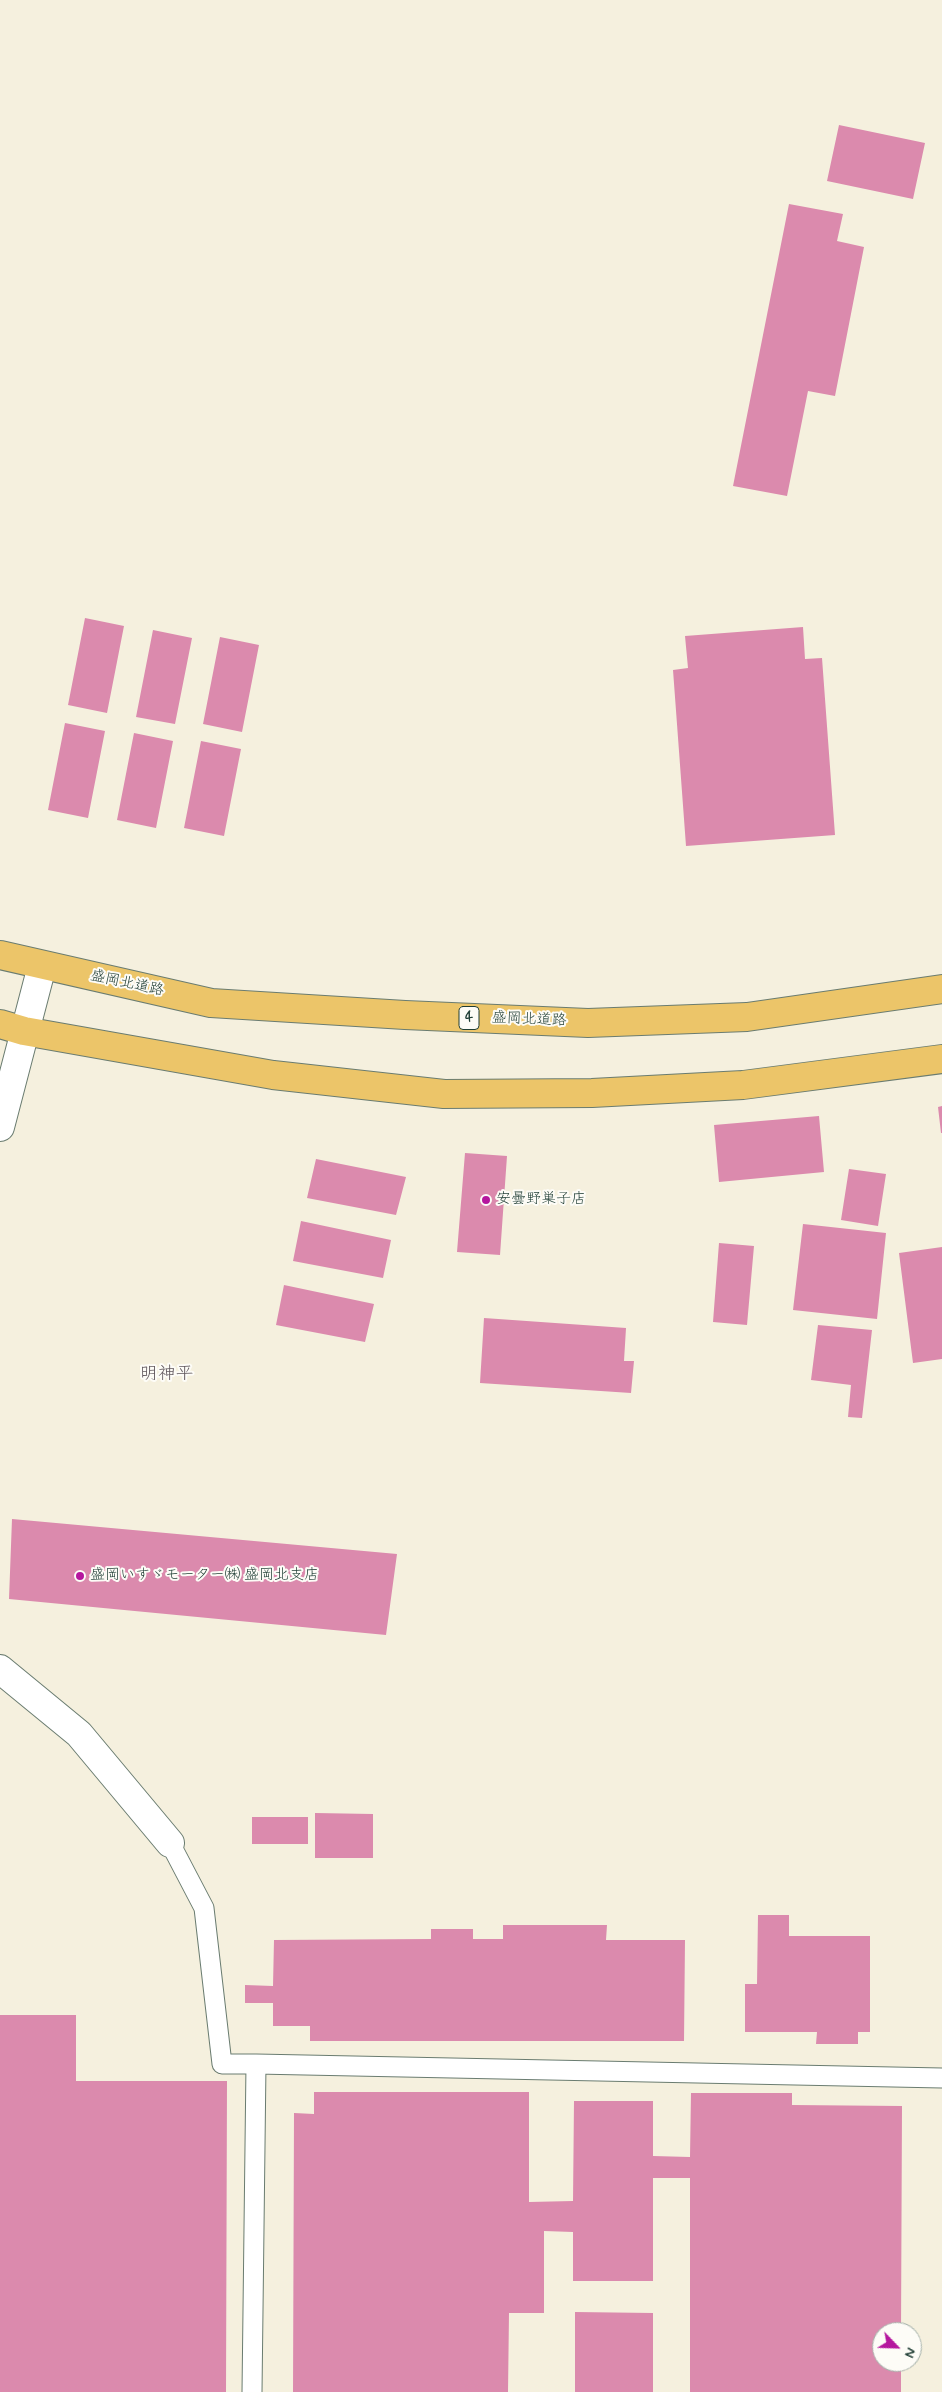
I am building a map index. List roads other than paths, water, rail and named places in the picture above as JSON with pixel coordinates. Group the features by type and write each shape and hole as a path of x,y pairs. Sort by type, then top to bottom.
{"highway":[{"name":"盛岡北道路","path":"0,955 210,1003 405,1016 588,1023 747,1017 942,989"},
{"path":"12,1027 273,1075 444,1094 592,1093 743,1085 942,1059"}],"street":[{"path":"0,1126 12,1027 42,966"},
{"path":"0,1669 79,1734 170,1843"}],"lane":[{"path":"170,1843 204,1908 222,2064 942,2078"},
{"path":"252,2392 256,2064"}],"place":[{"name":"安曇野巣子店","path":"486,1200"},
{"name":"盛岡いすゞモーター㈱ 盛岡北支店","path":"80,1576"}],"district":[{"name":"明神平","path":"167,1375"}]}
